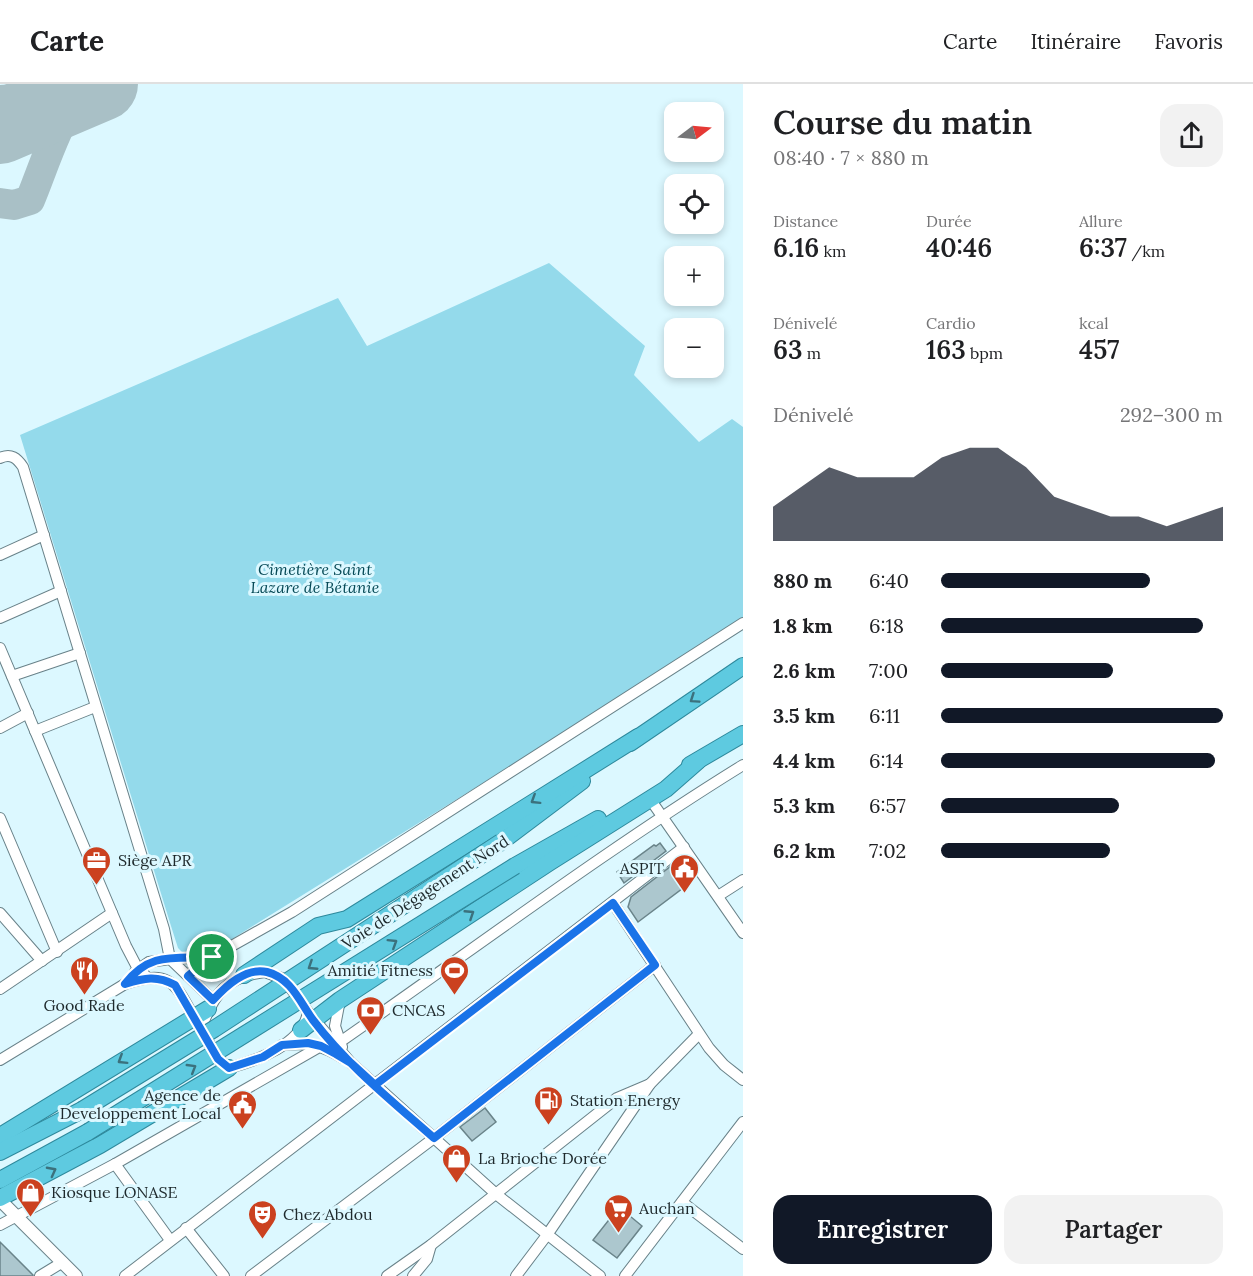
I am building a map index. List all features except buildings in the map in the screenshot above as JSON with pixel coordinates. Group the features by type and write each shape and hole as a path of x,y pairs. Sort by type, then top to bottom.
{"highway":[{"name":"Voie de Dégagement Nord","path":"0,1152 82,1110 214,1029 501,842 638,737 743,666"},
{"name":"Voie de Dégagement Nord","path":"0,1180 88,1132 515,866 743,734"},
{"path":"244,975 318,926 347,919 638,737"},
{"path":"308,1021 550,862 666,789 698,760"},
{"path":"0,1136 204,1013"},
{"path":"0,1199 99,1145 229,1068"}],"street":[{"path":"0,458 10,456 17,458 23,467 164,930 170,959 188,976 204,1013 218,1059 229,1068 263,1057 282,1045 308,1021"},
{"path":"0,555 44,535"},
{"path":"0,618 61,591"},
{"path":"188,976 212,957 292,912 743,623"},
{"path":"0,648 112,913 142,973"},
{"path":"12,676 80,653"},
{"path":"35,731 95,707"},
{"path":"0,728 28,713"},
{"path":"340,1042 662,815 743,765"},
{"path":"650,799 743,933"},
{"path":"0,818 57,952"},
{"path":"124,1276 684,847"},
{"path":"718,896 743,880"},
{"path":"613,903 699,1034 724,1065 743,1080"},
{"path":"0,913 42,961"},
{"path":"0,989 112,913"},
{"path":"0,1060 125,984 158,959 212,957"},
{"path":"250,1276 434,1138 655,965"},
{"path":"204,1013 222,990 244,975 265,972 284,979 308,1021 351,1063 496,1194 600,1276"},
{"path":"142,973 164,978 175,985 204,1013"},
{"path":"340,1000 335,1026 351,1063"},
{"path":"516,1276 650,1084 699,1034"},
{"path":"282,1045 308,1043 321,1046 351,1063"},
{"path":"0,1225 115,1164 321,1046"},
{"path":"387,1276 431,1245 617,1098 650,1084"},
{"path":"625,1276 743,1122"},
{"path":"115,1164 170,1240"},
{"path":"0,1199 76,1276"},
{"path":"682,1202 743,1249"},
{"path":"186,1228 224,1276"},
{"path":"413,1276 427,1259 431,1245"},
{"path":"40,1276 63,1262"}],"green space":[{"name":"Cimetière Saint Lazare de Bétanie","path":"549,263 645,346 634,375 699,442 732,419 743,427 743,618 705,645 224,944 195,954 183,953 178,948 171,926 20,435 338,298 367,346"}],"taxiway":[{"path":"0,203 14,205 30,200 66,113 79,99 104,84"},
{"path":"0,100 19,99 45,108"}],"runway":[{"path":"0,127 101,84"}],"place":[{"name":"Siège APR","path":"97,886"},
{"name":"ASPIT","path":"685,894"},
{"name":"Good Rade","path":"84,996"},
{"name":"Amitié Fitness","path":"454,996"},
{"name":"CNCAS","path":"371,1036"},
{"name":"Station Energy","path":"549,1126"},
{"name":"Agence de Developpement Local","path":"242,1130"},
{"name":"La Brioche Dorée","path":"457,1184"},
{"name":"Kiosque LONASE","path":"30,1218"},
{"name":"Auchan","path":"618,1234"},
{"name":"Chez Abdou","path":"262,1240"}],"route":[{"path":"212,957 158,959 143,965 125,984 147,977 164,978 175,985 218,1059 229,1068 263,1057 282,1045 308,1043 321,1046 351,1063 375,1085 613,903 655,965 434,1138 375,1085 351,1063 314,1021 284,979 265,972 244,975 222,990 213,1000 188,976 212,957"}]}
